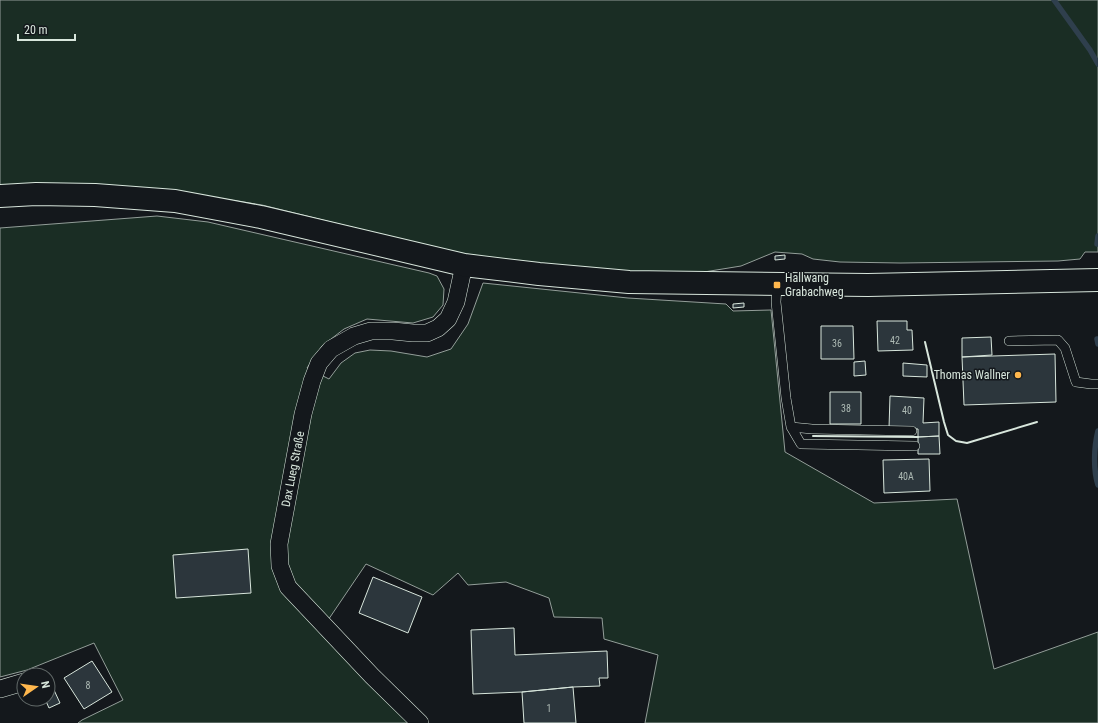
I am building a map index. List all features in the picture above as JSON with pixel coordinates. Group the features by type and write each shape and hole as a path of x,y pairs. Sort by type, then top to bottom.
{"main road":[{"path":"0,196 36,194 95,195 175,201 261,217 464,264 540,274 629,282 868,286 1098,280"}],"street":[{"name":"Dax Lueg Straße","path":"420,723 372,676 288,587 280,566 278,544 303,414 312,381 319,363 331,349 354,336 371,331 427,333 438,328 448,319 456,302 464,264"},
{"path":"0,688 16,684"}],"lane":[{"path":"777,285 777,309 786,398 791,427 801,444 915,446"},
{"path":"1009,341 1058,340 1065,348 1076,382 1095,384"},
{"path":"791,427 912,431"}],"green space":[{"path":"0,0 1098,0 1098,252 1085,252 1080,259 1058,261 900,263 840,262 813,259 802,254 775,252 741,266 704,272 637,272 519,262 460,253 262,205 186,193 42,184 0,185"},
{"path":"157,216 208,222 437,276 444,289 443,305 433,317 413,323 367,319 344,329 322,346 307,368 329,379 341,363 355,353 370,350 391,351 427,357 451,349 468,324 483,283 628,298 726,304 733,311 771,310 785,452 874,503 957,499 994,669 1098,632 1098,723 645,723 658,655 604,639 602,618 554,617 549,598 506,582 468,585 458,573 433,595 366,564 320,632 410,723 78,723 123,700 94,643 34,667 16,667 16,673 0,677 0,228"}],"building":[{"path":"785,255 785,259 775,260 775,256"},
{"path":"744,303 744,307 733,308 733,304"},
{"path":"877,321 907,321 907,330 912,330 913,350 878,351"},
{"path":"821,326 853,326 854,359 821,359"},
{"path":"991,337 992,355 962,357 962,338"},
{"path":"1055,354 1056,402 964,405 962,357"},
{"path":"865,361 866,375 854,376 854,362"},
{"path":"903,363 927,365 927,377 903,376"},
{"path":"830,392 861,392 861,424 830,424"},
{"path":"890,396 924,398 923,423 939,422 939,436 918,437 918,429 889,428"},
{"path":"939,436 940,454 918,454 918,437"},
{"path":"929,459 930,491 884,493 883,460"},
{"path":"248,549 251,593 176,598 173,555"},
{"path":"373,577 422,597 408,633 359,613"},
{"path":"514,628 515,655 607,651 608,678 599,678 600,686 473,694 471,630"},
{"path":"92,661 112,692 84,709 64,678"},
{"path":"573,687 576,723 524,723 522,692"},
{"path":"56,694 60,703 56,705"}],"waterway":[{"path":"1054,0 1090,50 1098,64"},
{"path":"1097,244 1098,236"},
{"path":"1097,339 1098,344"},
{"path":"1098,431 1095,458 1095,472 1098,485"}],"wall":[{"path":"925,342 948,435 956,441 967,443 1037,422"},
{"path":"813,436 918,437"}],"place":[{"name":"Hallwang Grabachweg","path":"777,285"},
{"name":"Thomas Wallner","path":"1018,375"}]}
